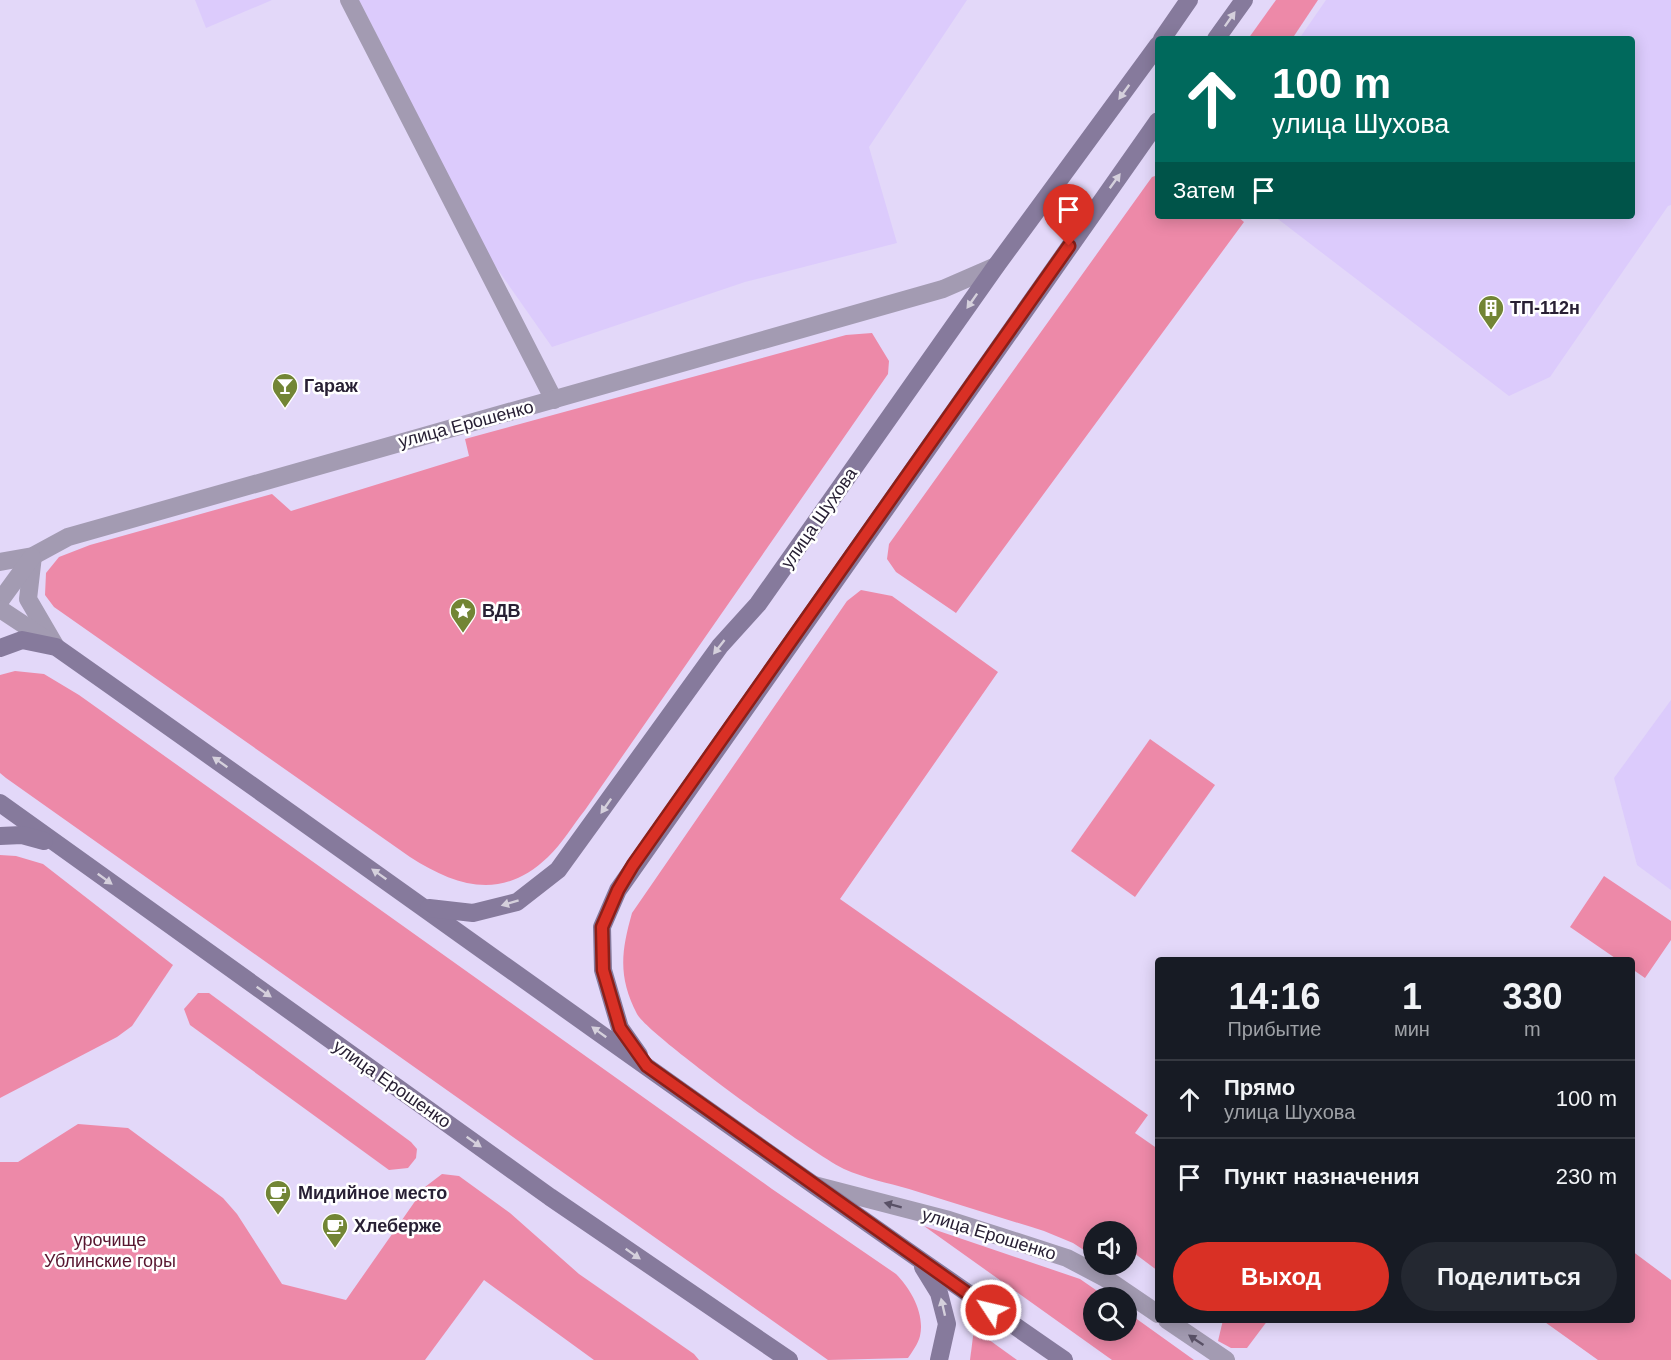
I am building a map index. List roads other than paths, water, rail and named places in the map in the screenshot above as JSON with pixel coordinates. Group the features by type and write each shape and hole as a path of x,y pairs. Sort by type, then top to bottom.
{"main road":[{"path":"1164,36 1189,0"},
{"path":"1218,36 1244,0"},
{"name":"улица Шухова","path":"427,908 473,913 517,902 558,870 720,646 758,604 996,266 1155,49"},
{"path":"647,1066 620,1028 603,970 602,927 618,890 1155,125"},
{"name":"улица Ерошенко","path":"0,648 22,640 57,647 427,908 808,1183 1064,1360"},
{"name":"улица Ерошенко","path":"0,803 550,1197 789,1360"},
{"path":"0,836 22,835 57,845"},
{"name":"улица Ерошенко","path":"918,1260 939,1293 946,1324 939,1360"}],"street":[{"path":"349,0 554,400"},
{"name":"улица Ерошенко","path":"57,647 28,599 33,556 68,537 221,495 387,445 943,290 996,266"},
{"path":"0,562 33,556"},
{"path":"0,601 33,556"},
{"name":"улица Ерошенко","path":"0,609 57,647"},
{"name":"улица Ерошенко","path":"808,1183 949,1220 1067,1258 1105,1278 1155,1312"},
{"path":"1171,1323 1226,1360"}],"place":[{"name":"ТП-112н","path":"1491,331"},
{"name":"Гараж","path":"285,409"},
{"name":"ВДВ","path":"463,634"},
{"name":"Мидийное место","path":"278,1216"},
{"name":"Хлеберже","path":"335,1249"}],"park label":[{"name":"урочище Ублинские горы","path":"110,1250"}]}
